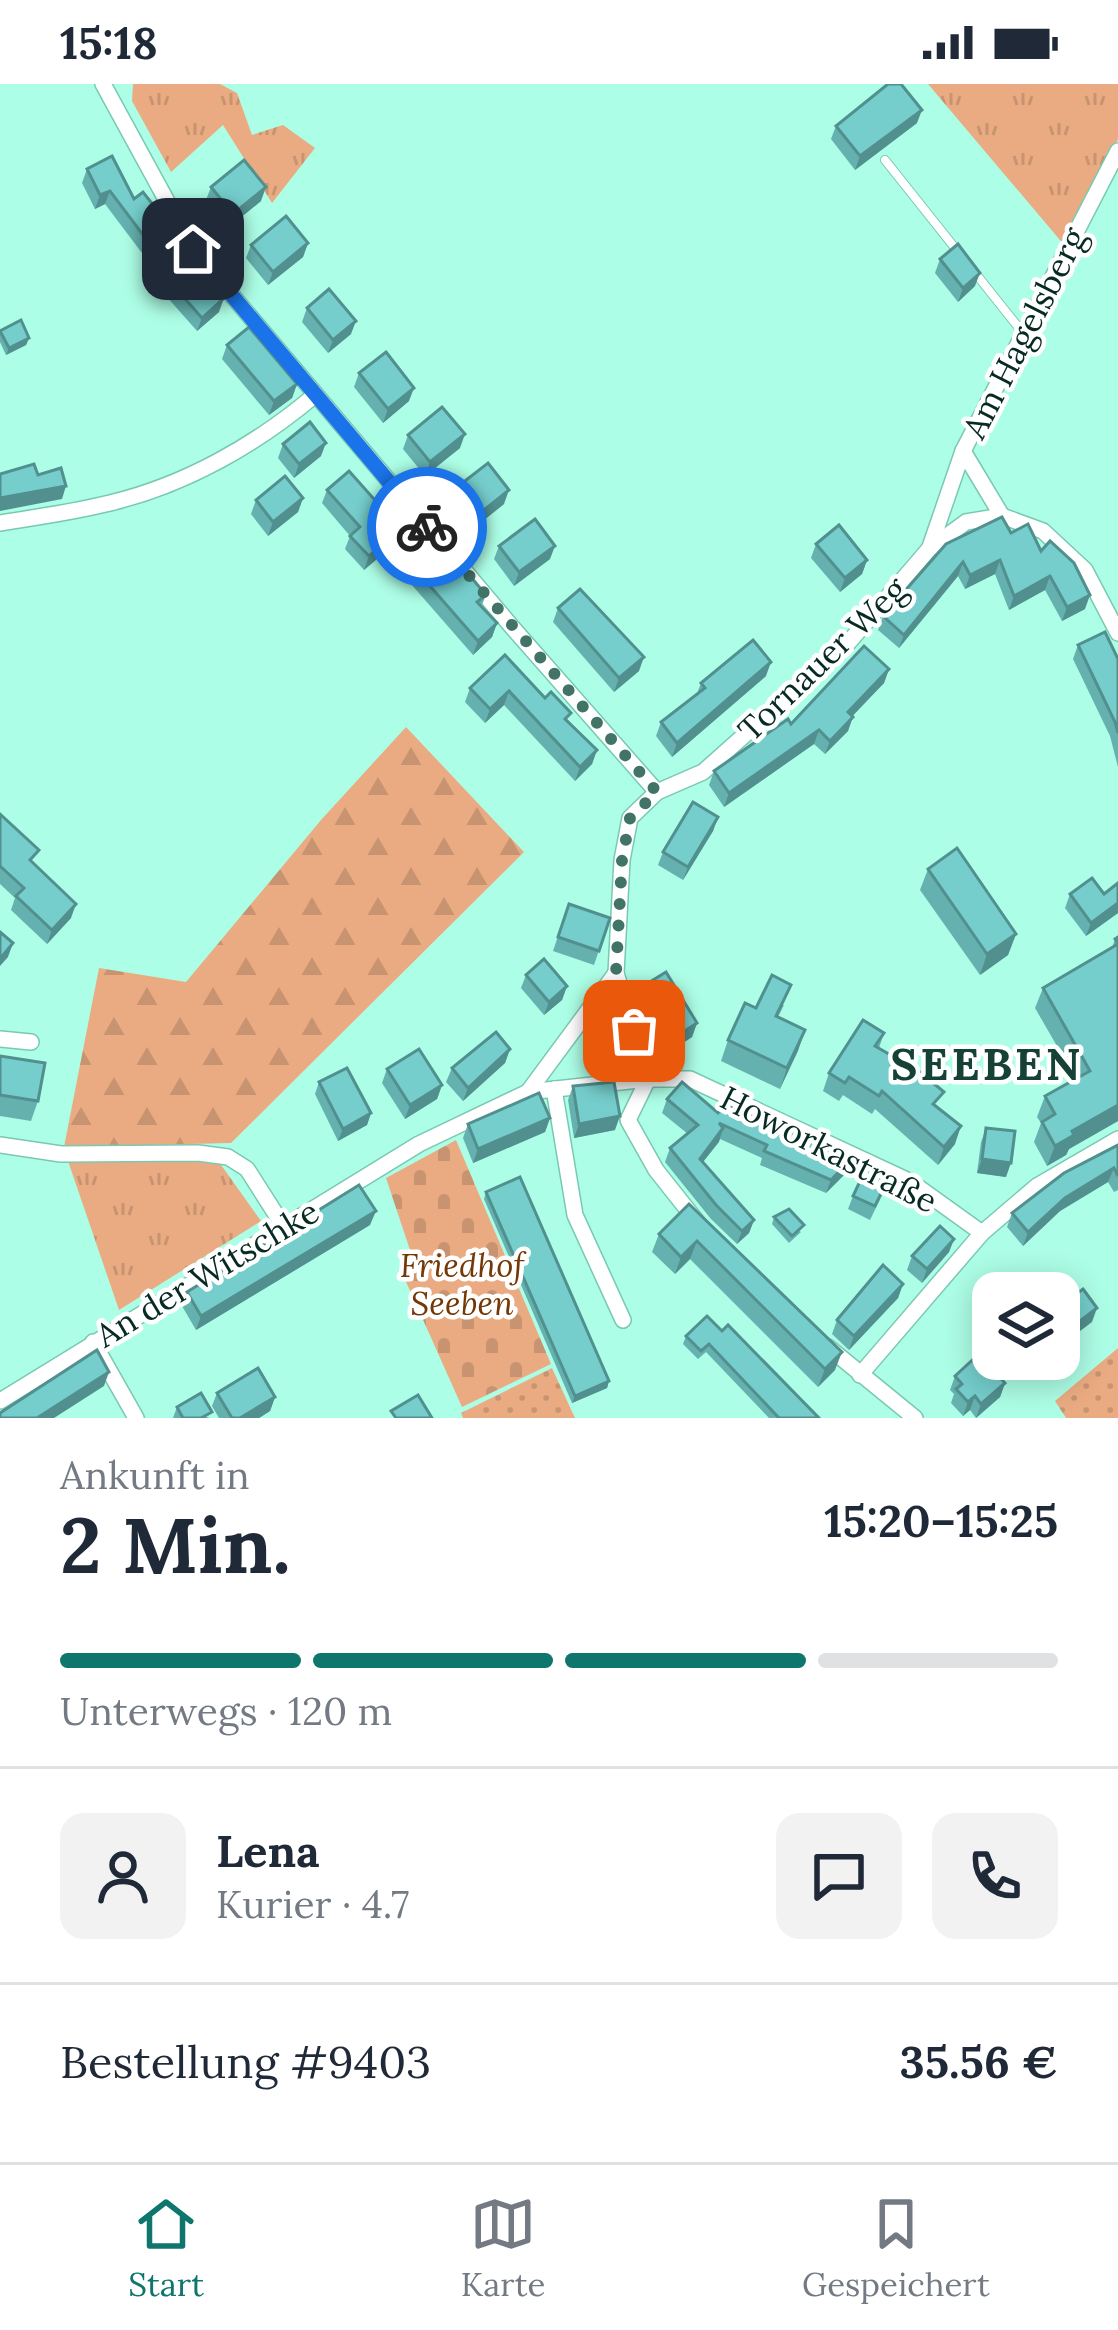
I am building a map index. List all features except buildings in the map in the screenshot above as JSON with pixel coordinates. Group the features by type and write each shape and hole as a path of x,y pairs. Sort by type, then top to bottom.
{"street":[{"path":"103,84 193,249 657,792 630,818 622,860 616,973 648,1078 628,1120 656,1170 715,1239"},
{"name":"Am Hagelsberg","path":"929,549 963,451 1118,151"},
{"path":"0,524 113,503 189,476 269,434 314,395"},
{"name":"Am Hagelsberg","path":"963,451 1002,517"},
{"path":"1002,517 1043,531 1085,570 1118,633"},
{"name":"Tornauer Weg","path":"657,792 704,772 849,642 929,549 966,522 1002,517"},
{"path":"527,1092 616,973"},
{"path":"0,1039 31,1042"},
{"name":"Howorkastraße","path":"527,1092 648,1078 690,1079 911,1183 982,1233"},
{"path":"554,1089 575,1215 623,1320"},
{"name":"An der Witschke","path":"0,1401 415,1147 527,1092"},
{"path":"857,1374 982,1233 1037,1186 1118,1139"},
{"path":"0,1145 62,1154 220,1155 247,1169 284,1227"},
{"path":"93,1342 136,1418"},
{"path":"823,1342 915,1418"}],"lane":[{"path":"885,160 1024,334"}],"green space":[{"path":"133,84 220,84 237,93 252,135 283,125 315,148 272,203 223,125 171,172 132,101"},
{"path":"928,84 1118,84 1118,139 1065,246"},
{"path":"406,727 524,852 231,1143 64,1147 99,968 186,982 321,820"},
{"name":"Friedhof Seeben","path":"456,1140 551,1364 462,1407 399,1266 412,1256 386,1178"},
{"path":"68,1161 219,1162 261,1221 119,1310"},
{"path":"1118,1348 1118,1418 1066,1418 1055,1401"},
{"path":"552,1368 575,1418 463,1418 461,1413"}],"way so far":[{"path":"427,527 657,792 630,818 622,860 616,973 634,1031"}],"district":[{"name":"SEEBEN","path":"987,1064"}],"route":[{"path":"193,249 427,527"}]}
